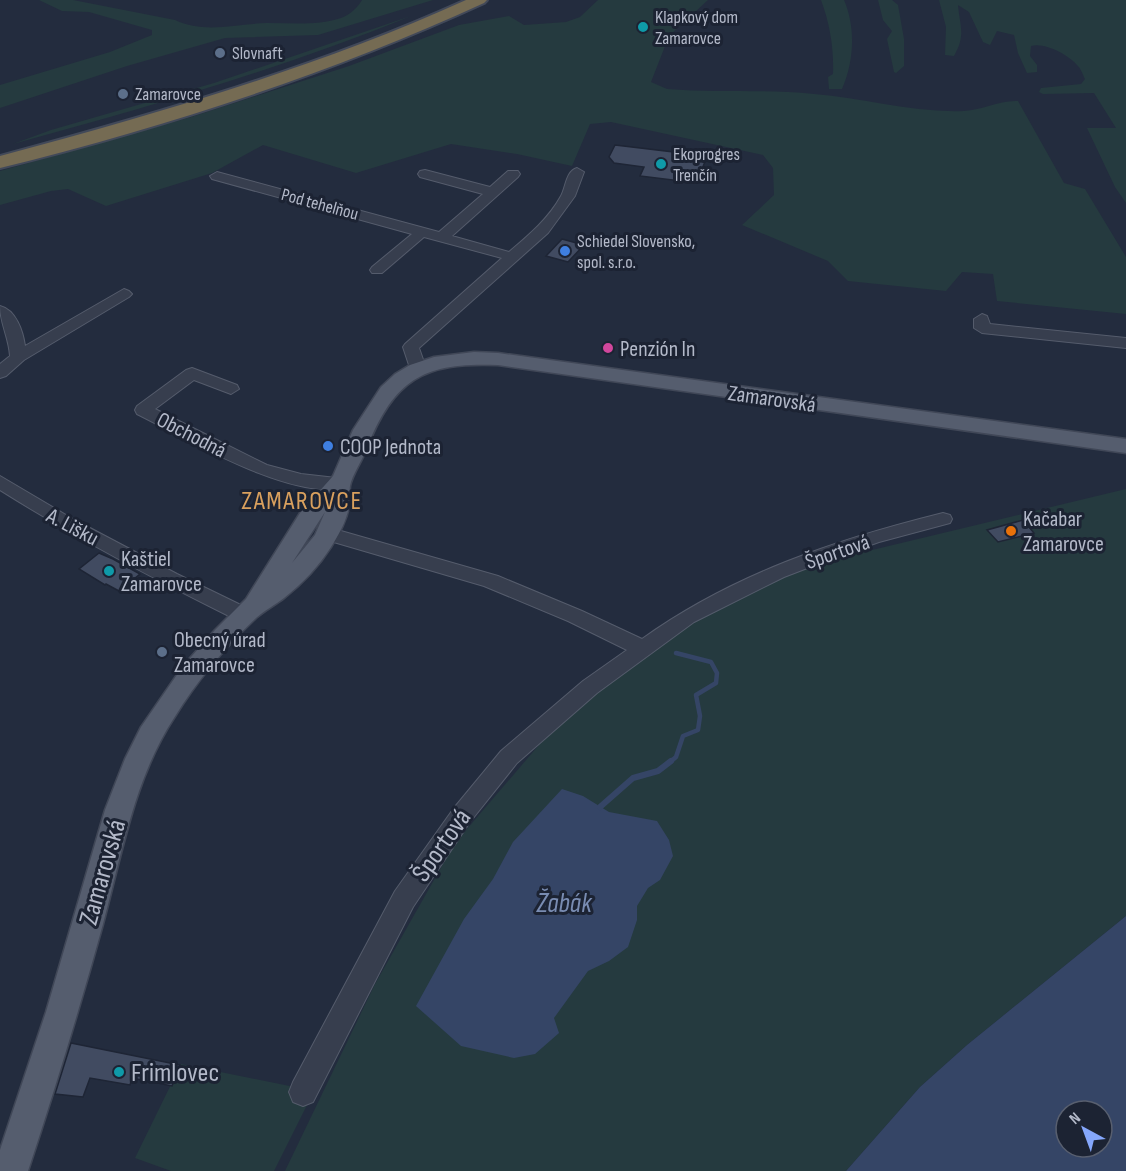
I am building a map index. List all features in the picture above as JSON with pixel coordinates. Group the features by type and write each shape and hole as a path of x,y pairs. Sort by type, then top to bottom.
{"highway":[{"path":"0,153 134,116 283,70 379,35 459,0"},
{"path":"0,162 187,109 311,69 419,28 479,0"}],"main road":[{"name":"Zamarovská","path":"10,1171 27,1123 123,799 141,753 164,712 199,665 250,610 309,516 339,483 377,405 397,380 418,368 455,359 498,359 1126,446"},
{"name":"Zamarovská","path":"250,610 277,591 302,566 327,533 338,507 339,483"}],"street":[{"path":"418,368 411,347 543,230 568,196 577,172"},
{"path":"425,174 492,192"},
{"path":"441,238 513,174"},
{"name":"Pod tehelňou","path":"217,176 513,257"},
{"path":"377,270 422,232"},
{"path":"0,373 18,357 124,294"},
{"path":"0,311 10,319 15,332 18,357"},
{"path":"982,319 982,328 1126,344"},
{"name":"Obchodná","path":"231,389 192,373 143,410 261,469 301,480 339,483"},
{"name":"A. Lišku","path":"0,482 64,522 170,579 250,610"},
{"name":"Športová","path":"303,1092 404,898 462,815 509,757 590,687 687,617 777,572 874,537 943,519"},
{"path":"327,533 491,581 642,648"}],"green space":[{"path":"39,0 73,0 175,20 197,27 220,27 323,22 348,15 362,0 433,0 318,35 225,38 127,66 0,108 0,85 110,52 152,35 152,30 89,12 62,11"},
{"path":"598,0 708,0 669,36 651,82 667,89 796,93 945,111 964,111 1018,101 1064,183 1085,189 1126,257 1126,314 997,301 993,274 962,272 946,291 848,281 828,261 742,225 774,195 773,168 763,155 611,122 590,124 572,166 517,154 451,144 356,173 263,145 212,173 106,206 68,189 51,191 0,205 0,171 191,117 349,66 459,25 509,16 524,25 566,22 580,17"},
{"path":"821,0 844,0 848,11 852,44 849,67 842,89 829,89 828,77 833,74 833,55 829,27"},
{"path":"878,0 892,0 898,5 904,39 904,66 896,73 887,39 892,31 883,20"},
{"path":"939,0 1126,0 1126,203 1115,187 1087,128 1116,128 1094,93 1043,94 1039,92 1041,88 1081,84 1085,79 1078,66 1056,50 1037,45 1031,46 1030,56 1037,65 1037,72 1027,73 1018,53 1014,35 997,31 990,45 983,42 969,12 958,5 960,42 954,56 945,55 946,27"},
{"path":"411,16 264,70 13,144 51,130 214,83"},
{"path":"1126,489 1126,916 967,1045 920,1087 846,1171 285,1171 375,984 455,843 539,745 617,673 676,626 793,569"},
{"name":"Frimlovec","path":"181,1064 314,1091 274,1171 171,1171 135,1158"}],"water":[{"name":"Žabák","path":"562,789 583,796 609,812 657,821 669,840 673,856 660,880 648,888 637,906 637,920 628,947 609,961 588,971 554,1018 559,1033 535,1054 514,1058 461,1046 416,1006 464,919 493,879 513,842"},
{"path":"1126,916 1126,1171 846,1171 920,1087 967,1045"}],"building":[{"name":"Ekoprogres Trenčín","path":"615,145 707,156 697,183 640,176 644,167 614,163 609,157"},
{"name":"Schiedel Slovensko, spol. s.r.o.","path":"562,239 584,245 568,262 546,256"},
{"name":"Kačabar Zamarovce","path":"1023,520 1034,533 998,542 987,530"},
{"name":"Kaštiel Zamarovce","path":"99,553 140,574 119,591 105,585 79,569"},
{"name":"Frimlovec","path":"71,1043 180,1065 172,1086 132,1078 130,1085 90,1078 83,1097 55,1094"}],"waterway":[{"path":"669,763 676,757 683,736 698,730 700,716 696,695 716,683 717,673 711,662 676,653"},
{"path":"600,807 633,778 658,771 671,761"}],"place":[{"name":"Klapkový dom Zamarovce","path":"643,27"},
{"name":"Slovnaft","path":"220,53"},
{"name":"Zamarovce","path":"123,94"},
{"name":"Ekoprogres Trenčín","path":"661,164"},
{"name":"Schiedel Slovensko, spol. s.r.o.","path":"565,251"},
{"name":"Penzión In","path":"608,348"},
{"name":"COOP Jednota","path":"328,446"},
{"name":"Kačabar Zamarovce","path":"1011,531"},
{"name":"Kaštiel Zamarovce","path":"109,571"},
{"name":"Obecný úrad Zamarovce","path":"162,652"},
{"name":"Frimlovec","path":"119,1072"}],"district":[{"name":"ZAMAROVCE","path":"302,500"}]}
